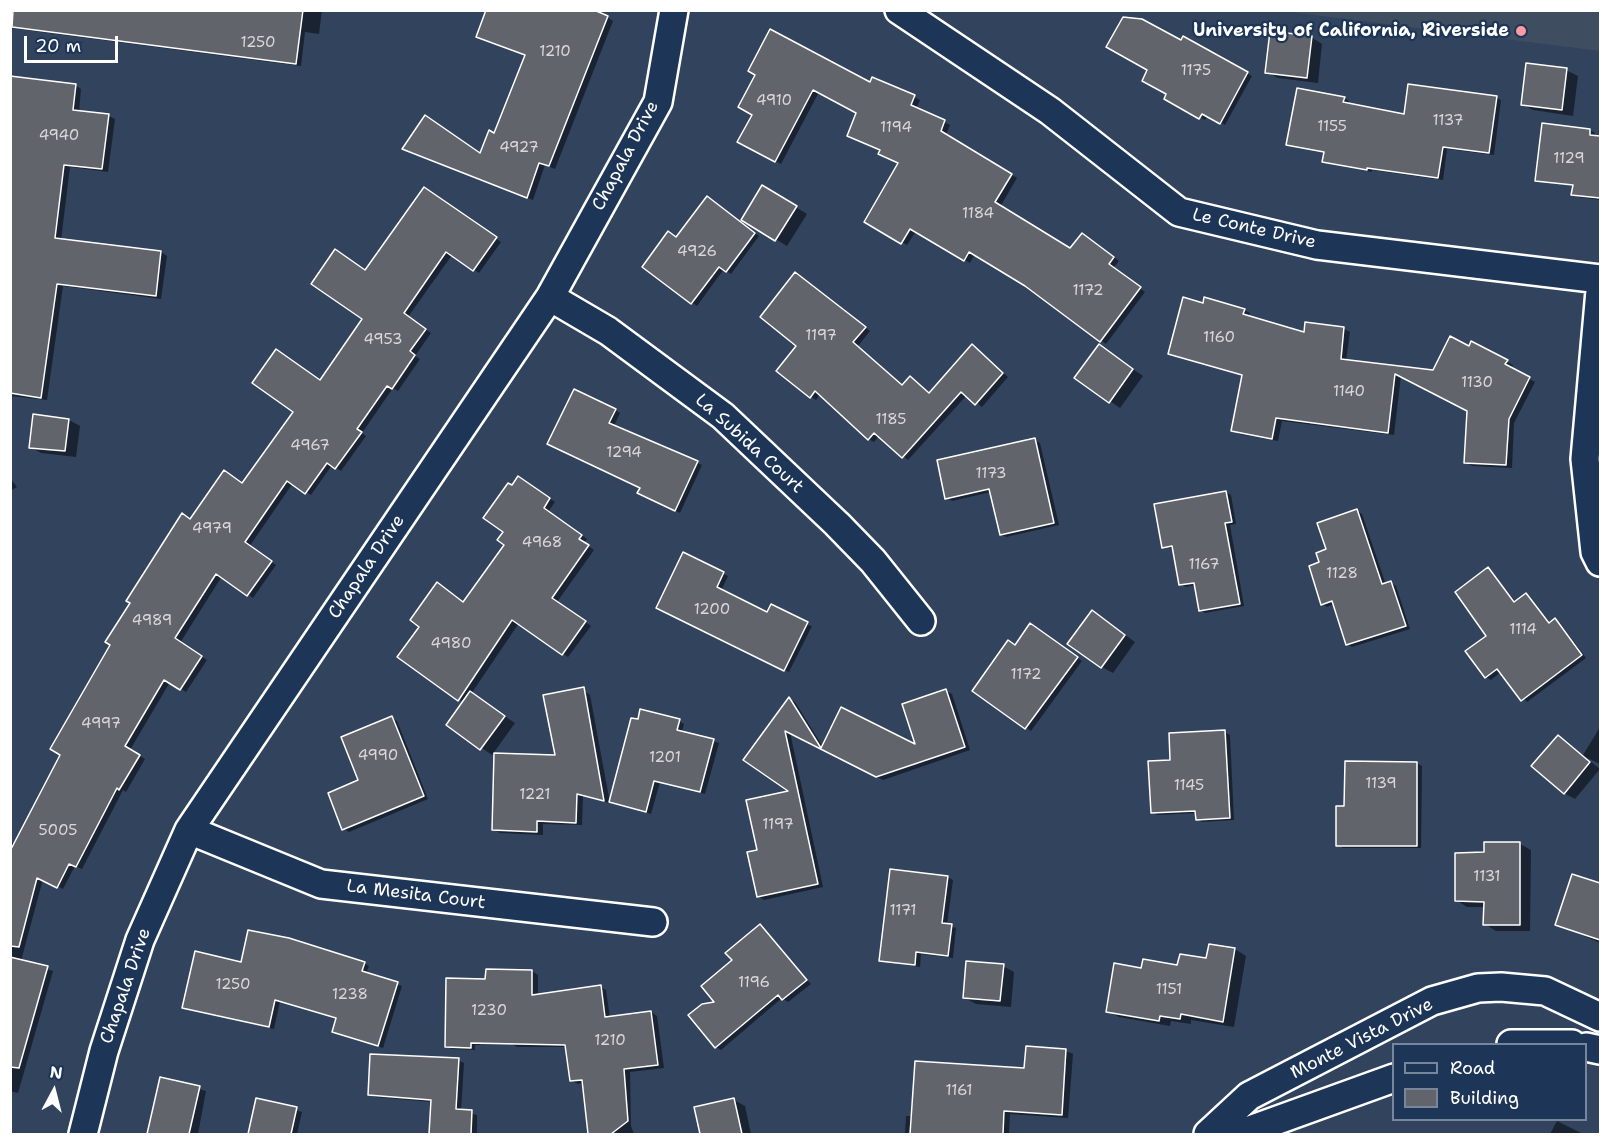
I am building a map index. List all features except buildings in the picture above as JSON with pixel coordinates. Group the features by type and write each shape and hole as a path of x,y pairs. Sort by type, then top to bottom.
{"street":[{"name":"Chapala Drive","path":"83,1134 104,1051 140,940 189,830 550,297 658,102 674,10"},
{"name":"Le Conte Drive","path":"899,10 1050,111 1179,212 1317,245 1600,279"},
{"path":"1600,291 1585,459 1594,552 1600,562"},
{"name":"La Subida Court","path":"550,297 608,331 723,416 873,561 921,621"},
{"name":"La Mesita Court","path":"189,830 321,884 653,922"},
{"name":"Monte Vista Drive","path":"1208,1134 1249,1096 1432,1001 1478,988 1502,987 1545,991 1600,1017"},
{"name":"Monte Vista Drive","path":"1239,1134 1392,1078"}],"shaded area":[{"name":"University of California, Riverside","path":"1283,11 1600,11 1600,51"}],"place":[{"name":"University of California, Riverside","path":"1521,31"}]}
